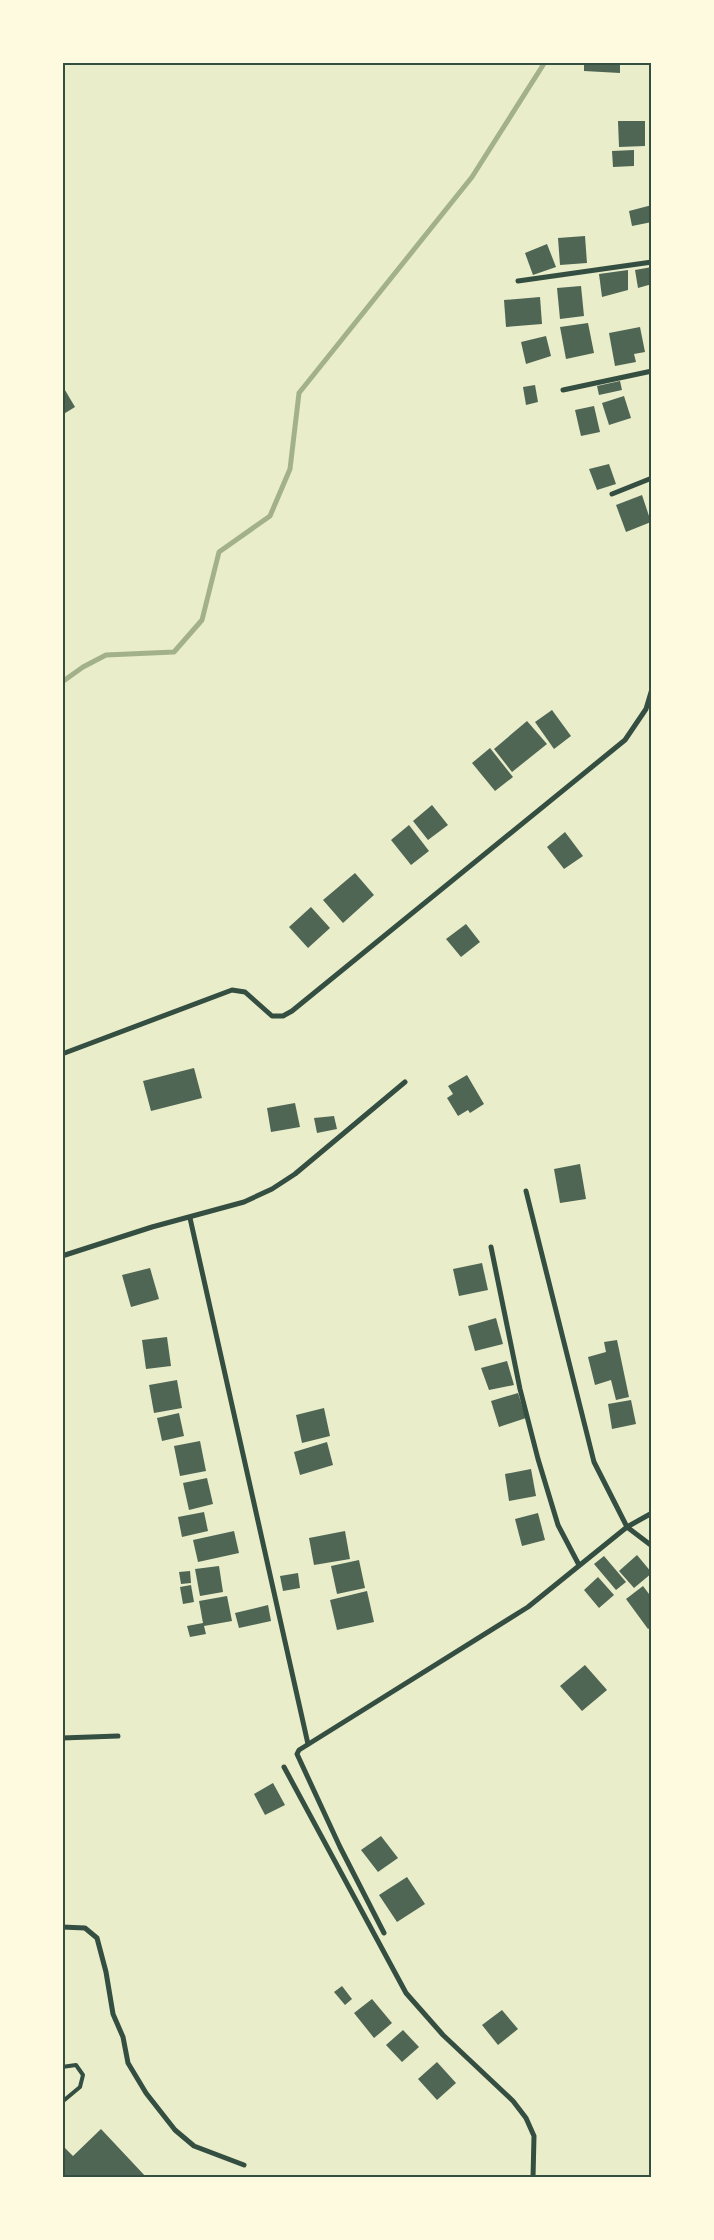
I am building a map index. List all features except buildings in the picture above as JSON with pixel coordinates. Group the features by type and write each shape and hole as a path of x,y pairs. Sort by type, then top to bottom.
{"street":[{"path":"518,281 652,262"},
{"path":"563,390 652,371"},
{"path":"612,494 652,478"},
{"path":"62,1054 232,990 245,992 272,1016 283,1016 292,1012 625,740 646,709 652,688"},
{"path":"62,1256 152,1227 244,1202 272,1189 295,1174 405,1082"},
{"path":"526,1191 594,1462 627,1527 652,1546"},
{"path":"190,1218 308,1744"},
{"path":"491,1247 520,1389 538,1459 558,1525 579,1565"},
{"path":"384,1934 340,1847 297,1754 299,1750 521,1612 627,1527 652,1513"},
{"path":"62,1738 118,1736"},
{"path":"284,1767 406,1993 443,2035 513,2101 526,2118 534,2136 533,2178"},
{"path":"62,1927 84,1928 96,1938 106,1972 112,2014 123,2037 128,2063 146,2093 175,2130 194,2146 244,2165"}],"lane":[{"path":"62,2067 76,2065 83,2075 80,2087 62,2102"}],"waterway":[{"path":"62,682 83,667 106,655 174,652 202,620 219,552 270,516 290,469 299,393 472,177 545,62"}]}
